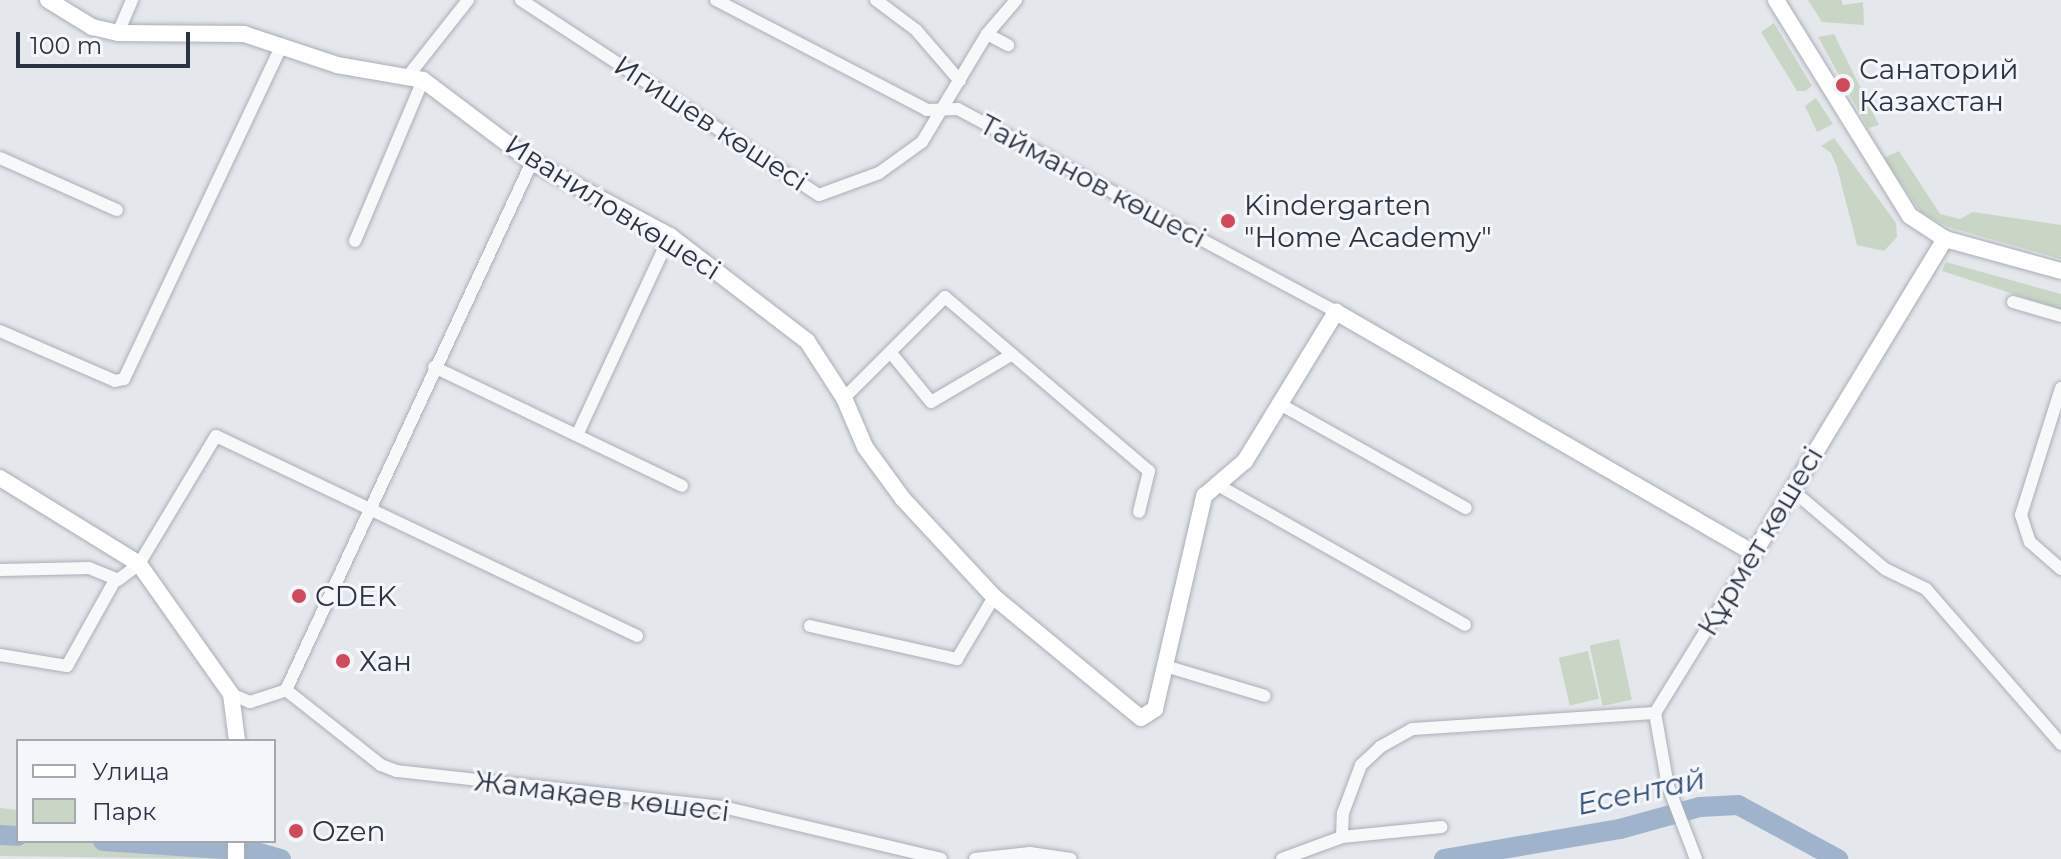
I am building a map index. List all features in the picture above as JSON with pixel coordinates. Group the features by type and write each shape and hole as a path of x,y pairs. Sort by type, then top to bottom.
{"street":[{"name":"Иваниловкөшесі","path":"48,0 92,27 118,33 216,30 282,44 337,65 415,78 532,162 670,236 807,341 844,398 865,447 903,499 994,597 1141,718 1155,709 1204,496 1245,461 1336,312"},
{"path":"118,33 132,0"},
{"path":"355,241 415,78 468,0"},
{"name":"Игишев көшесі","path":"521,0 819,195 901,160 922,142 987,34 1016,0"},
{"name":"Тайманов көшесі","path":"716,0 927,110 958,109 1336,312 1754,553"},
{"path":"876,0 916,30 960,81"},
{"path":"1776,0 1900,203 1925,229 1945,239 2061,271"},
{"path":"987,34 1008,45"},
{"path":"0,331 115,381 124,379 282,44"},
{"path":"0,158 117,210"},
{"path":"231,694 250,702 286,690 532,162"},
{"path":"577,435 670,236"},
{"name":"Құрмет көшесі","path":"1655,713 1945,239"},
{"path":"844,398 945,297 1149,471 1139,512"},
{"path":"2013,302 2061,316"},
{"path":"891,353 931,402 1011,355"},
{"path":"434,367 682,486"},
{"path":"2058,561 2030,542 2021,515 2060,393"},
{"path":"1278,403 1466,508"},
{"path":"0,655 67,666 116,580 139,564 216,436 637,636"},
{"path":"0,478 139,564 231,694 237,739"},
{"path":"1216,484 1465,625"},
{"path":"1791,489 1885,569 1926,589 2061,744"},
{"path":"0,570 89,568 116,580"},
{"path":"810,626 957,659 994,597"},
{"path":"1165,666 1265,696"},
{"name":"Жамақаев көшесі","path":"286,690 381,765 397,771 723,807 941,859"},
{"path":"1342,837 1343,813 1361,765 1412,729 1655,713 1672,797 1696,859"},
{"path":"1282,859 1342,837 1442,827"},
{"path":"975,859 1030,853 1071,859"}],"green space":[{"path":"1808,0 1841,0 1843,5 1863,2 1864,25 1822,22"},
{"path":"1774,23 1812,86 1805,91 1797,91 1761,32"},
{"path":"1834,34 1879,125 1868,128 1818,37"},
{"path":"1816,98 1833,124 1817,132 1805,106"},
{"path":"1834,138 1896,223 1897,237 1884,251 1857,245 1837,167 1831,153 1821,146"},
{"path":"1899,151 1940,214 1960,219 1973,212 2061,225 2061,259 1948,227 1921,212 1884,158"},
{"path":"1946,262 2061,294 2061,309 1942,271"},
{"path":"1619,639 1632,700 1603,706 1590,645"},
{"path":"1588,651 1599,699 1570,705 1559,658"},
{"path":"0,808 16,810 16,843 224,843 224,859 0,856"}],"waterway":[{"name":"Есентай","path":"1444,859 1620,829 1700,807 1738,805 1838,859"},
{"name":"Есентай","path":"0,835 16,836"},
{"name":"Есентай","path":"133,843 253,851 281,859"}],"place":[{"name":"Санаторий Казахстан","path":"1843,85"},
{"name":"Kindergarten \"Home Academy\"","path":"1228,221"},
{"name":"CDEK","path":"299,596"},
{"name":"Хан","path":"343,661"},
{"name":"Ozen","path":"296,831"}]}
